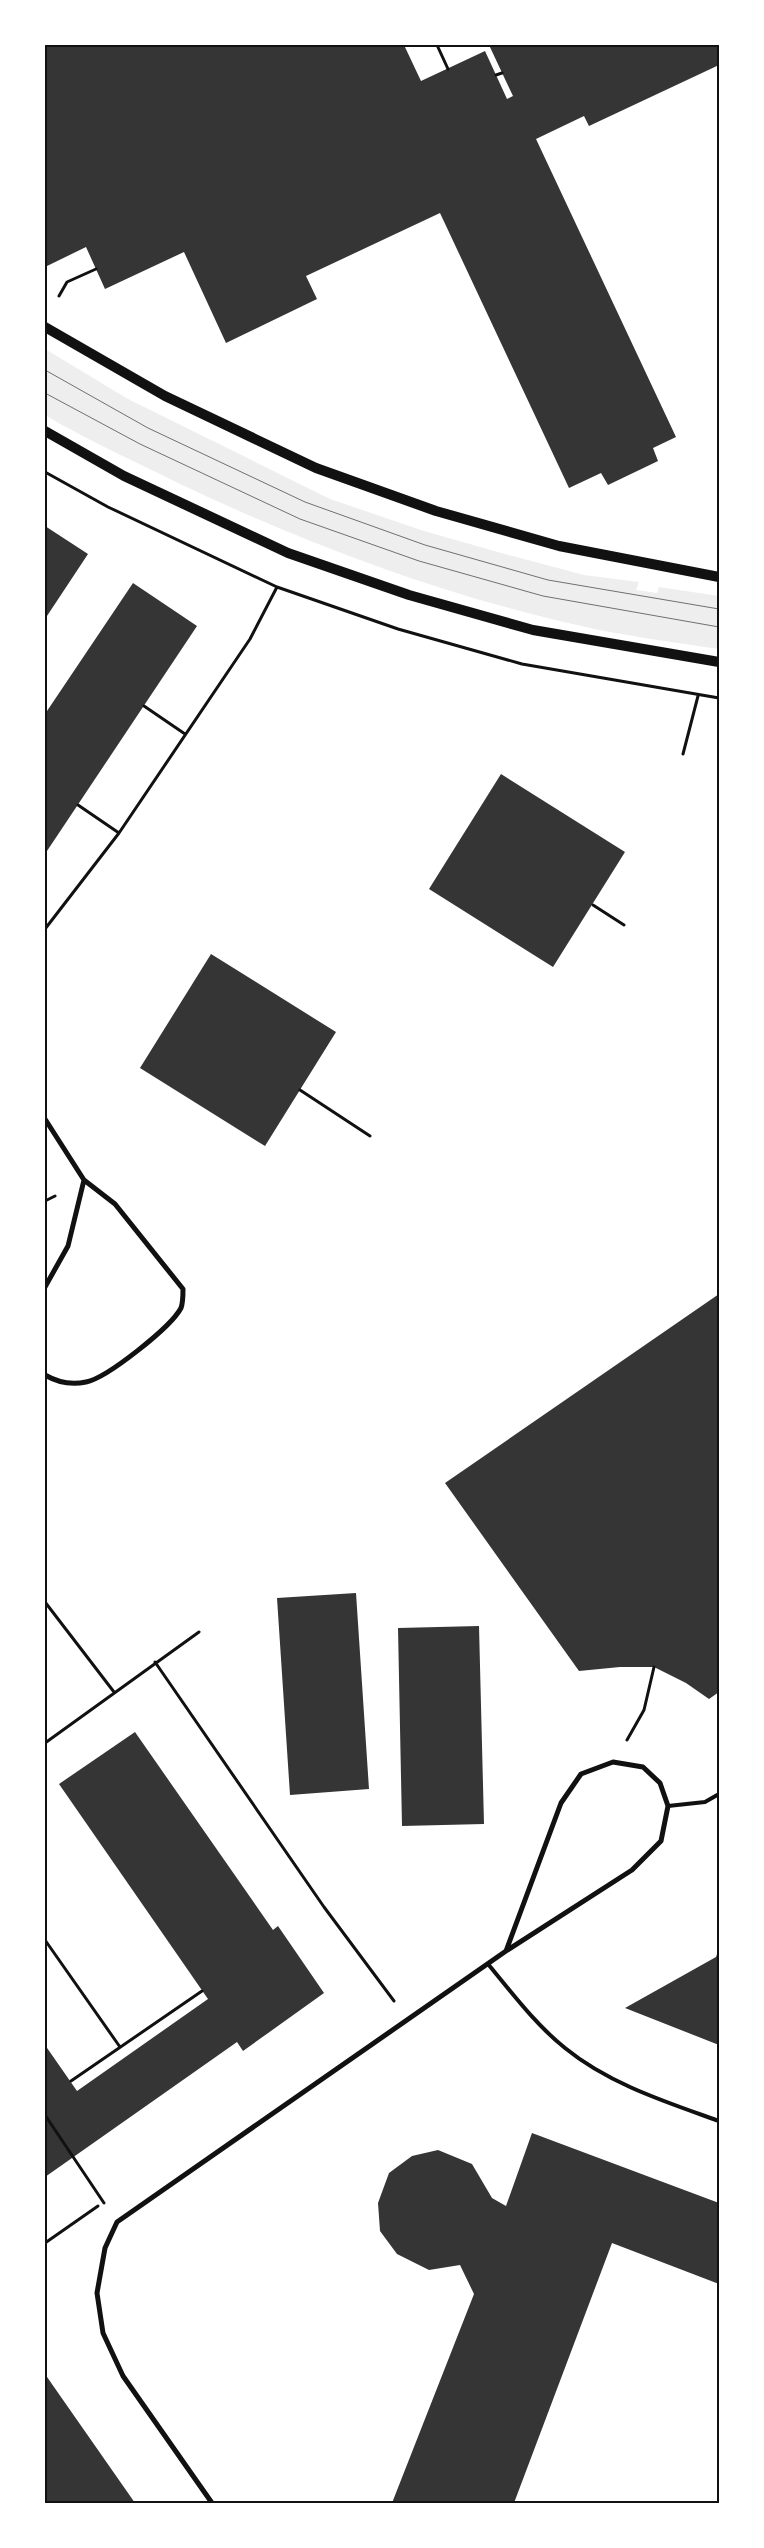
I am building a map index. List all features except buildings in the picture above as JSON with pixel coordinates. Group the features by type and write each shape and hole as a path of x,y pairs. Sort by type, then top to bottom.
{"main road":[{"path":"45,327 165,396 316,468 436,511 559,546 719,577"},
{"path":"45,432 124,476 288,553 409,595 533,630 719,662"}],"street":[{"path":"45,1119 84,1180 115,1204 183,1289 182,1306 172,1322 102,1377 85,1382 64,1383 45,1376"},
{"path":"45,1287 68,1246 84,1180"},
{"path":"212,2503 123,2376 103,2333 97,2293 106,2248 117,2222 506,1951 632,1870 661,1841 668,1806 660,1783 643,1768 613,1762 581,1774 560,1803 506,1951"}],"lane":[{"path":"668,1806 705,1802 719,1794"},
{"path":"488,1964 532,2018 566,2049 597,2069 645,2094 719,2121"}],"path":[{"path":"437,45 448,69"},
{"path":"496,75 502,73"},
{"path":"58,296 68,282 96,268"},
{"path":"45,929 119,833 250,639 277,587"},
{"path":"683,754 698,696"},
{"path":"144,706 185,734"},
{"path":"78,805 119,833"},
{"path":"593,905 624,925"},
{"path":"300,1090 370,1136"},
{"path":"45,1602 114,1692"},
{"path":"45,1743 199,1632"},
{"path":"155,1662 324,1907 408,2020"},
{"path":"613,1762 644,1710 654,1668"},
{"path":"45,1940 120,2047"},
{"path":"70,2081 202,1991"},
{"path":"45,2115 117,2222"},
{"path":"45,2243 103,2202"}],"shaded area":[{"path":"45,349 128,399 330,499 424,531 505,554 584,575 639,582 636,590 657,593 659,587 719,596 719,649 595,629 474,598 373,565 273,526 110,450 45,415"}],"tram line":[{"path":"45,370 148,428 305,502 425,545 548,580 719,609"},
{"path":"45,393 140,444 300,519 419,561 543,596 719,627"}]}
